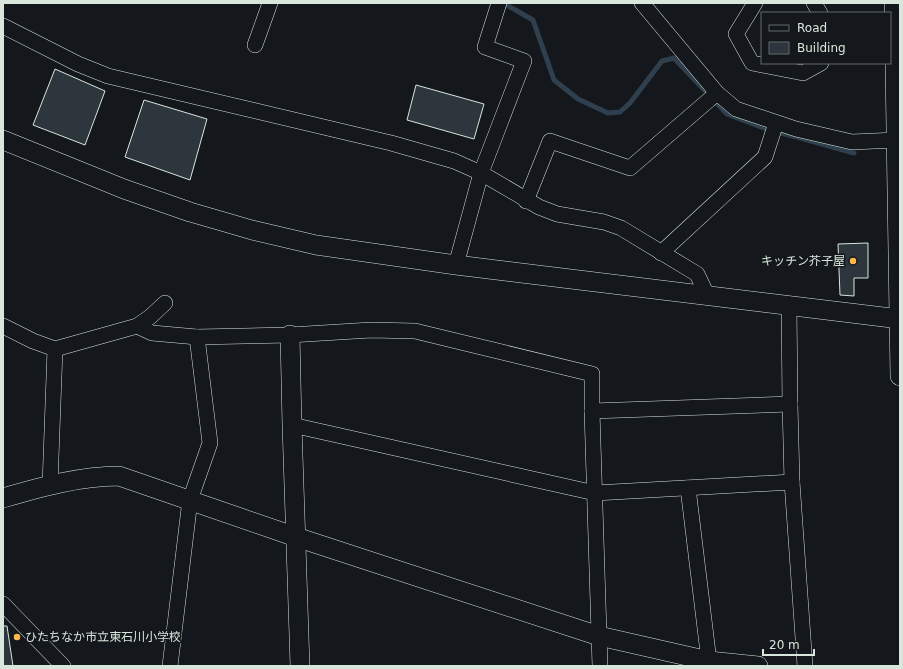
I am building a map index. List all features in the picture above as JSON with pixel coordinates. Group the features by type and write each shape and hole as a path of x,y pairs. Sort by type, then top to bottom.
{"street":[{"path":"255,45 270,3"},
{"path":"642,3 716,94 736,109 796,129 852,142 897,140"},
{"path":"755,3 736,34 752,63 803,73 819,64"},
{"path":"814,3 819,12"},
{"path":"894,3 896,34 900,376"},
{"path":"456,265 481,173 524,61 485,47 498,8"},
{"path":"3,26 78,64 108,76 391,143 454,161 481,173 526,201 556,214 604,222 620,228 697,274 707,295"},
{"path":"526,201 550,141 630,168 716,94"},
{"path":"661,253 765,158 776,123"},
{"path":"3,140 124,189 190,212 252,230 316,245 456,265 900,319"},
{"path":"3,326 33,341 55,349 137,326 150,317 165,303"},
{"path":"789,305 792,482 805,666"},
{"path":"137,326 152,333 197,336 290,335 371,330 415,331 592,374 600,666"},
{"path":"290,335 300,666"},
{"path":"170,666 190,500 210,444 197,336"},
{"path":"50,485 55,349"},
{"path":"592,411 790,404"},
{"path":"292,425 595,493 792,482"},
{"path":"3,498 50,485 100,476 119,476 296,537 599,636 709,661 758,666"},
{"path":"688,488 709,661"},
{"path":"3,604 63,666"}],"building":[{"path":"55,69 105,91 85,145 33,125"},
{"path":"416,85 484,104 474,139 407,120"},
{"path":"144,100 207,119 190,180 125,157"},
{"name":"キッチン芥子屋","path":"868,243 868,278 854,278 854,296 840,295 838,244"},
{"path":"3,626 7,626 13,666 3,666"}],"waterway":[{"path":"503,3 533,20 554,80 578,99 608,113 620,112 630,103 662,61 674,58 727,114 769,130 854,153"}],"place":[{"name":"キッチン芥子屋","path":"853,261"},
{"name":"ひたちなか市立東石川小学校","path":"17,637"}]}
